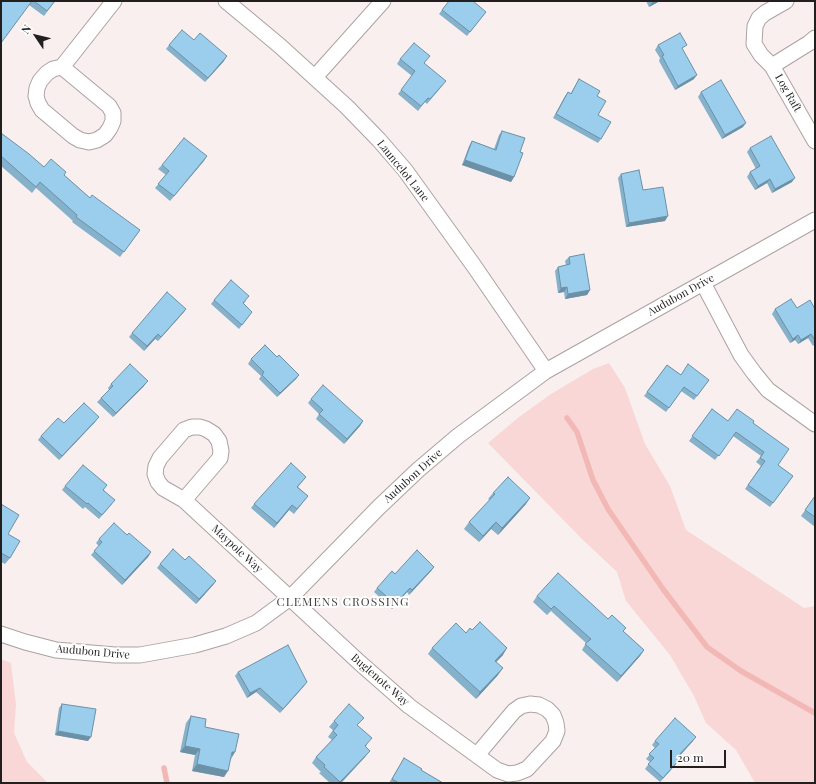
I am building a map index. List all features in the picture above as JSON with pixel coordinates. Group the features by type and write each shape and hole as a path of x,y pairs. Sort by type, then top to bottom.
{"street":[{"path":"62,67 109,106 113,113 113,121 110,128 105,135 98,140 89,142 80,140 73,136 48,116 38,103 36,96 37,88 46,72 62,67 114,1"},
{"name":"Launcelot Lane","path":"226,1 274,41 347,107 405,170 465,253 546,371"},
{"path":"315,78 383,1"},
{"name":"Log Raft","path":"786,1 759,18 755,26 754,44 761,55 772,66 815,141"},
{"name":"Log Raft","path":"772,66 815,38"},
{"name":"Audubon Drive","path":"1,634 56,650 115,656 140,655 195,645 226,636 256,623 290,598 379,507 418,470 458,436 546,371 815,220"},
{"path":"703,283 741,355 754,373 768,390 815,424"},
{"name":"Maypole Way","path":"184,500 220,458 221,451 219,441 214,434 200,426 184,430 160,458 156,466 155,474 158,482 163,488 184,500 290,598"},
{"name":"Buglenote Way","path":"290,598 409,706 497,770 508,774 517,773 527,769 553,741 557,731 553,715 547,709 539,705 530,704 521,706 514,711 477,755"}],"shaded area":[{"path":"609,363 625,388 645,444 670,486 686,530 804,608 815,606 815,783 755,783 736,750 706,723 694,696 670,655 626,601 617,572 581,538 488,443 519,417 551,394 593,369"},
{"path":"1,659 11,663 16,705 14,733 27,762 48,783 1,783"}],"building":[{"path":"1,1 32,1 1,43"},
{"path":"34,1 55,1 47,11"},
{"path":"449,1 473,1 486,12 470,32 442,10"},
{"path":"182,30 194,40 200,33 227,56 208,78 169,45"},
{"path":"680,33 687,45 682,48 697,75 678,86 662,56 664,55 658,45"},
{"path":"414,43 430,56 424,63 446,81 430,99 428,98 421,106 401,90 415,71 400,59"},
{"path":"579,79 600,91 597,96 606,101 598,115 611,122 601,139 556,114 568,92 571,94"},
{"path":"721,80 746,123 725,135 701,92"},
{"path":"502,131 525,138 520,152 523,153 514,177 465,160 472,141 496,150"},
{"path":"1,133 44,167 51,159 66,172 64,175 90,198 92,195 140,230 124,252 76,217 77,215 40,182 36,187 1,156"},
{"path":"771,136 795,178 775,189 770,179 758,186 750,172 760,166 750,148"},
{"path":"184,138 207,156 174,196 158,184 169,171 162,165"},
{"path":"639,170 643,190 663,187 668,216 629,223 621,174"},
{"path":"584,254 590,290 568,294 567,287 561,288 558,267 570,264 569,257"},
{"path":"231,280 249,296 243,303 252,312 242,325 214,300"},
{"path":"167,292 186,309 161,337 158,334 147,346 132,333"},
{"path":"791,299 797,308 810,300 815,309 815,340 811,334 801,340 798,335 793,339 775,309"},
{"path":"265,345 277,357 279,355 299,375 280,393 262,375 264,372 251,359"},
{"path":"130,364 148,381 116,413 101,398 113,386 111,384"},
{"path":"688,364 709,380 697,396 684,387 669,408 647,392 667,365 681,375"},
{"path":"323,385 363,421 347,439 319,414 323,410 311,399"},
{"path":"84,403 99,417 62,456 41,436 58,418 64,423"},
{"path":"712,409 728,421 737,409 754,421 753,423 789,449 778,465 793,476 773,503 748,485 765,461 760,458 764,452 736,432 719,456 692,436"},
{"path":"291,463 306,477 297,487 308,496 297,509 292,505 277,523 254,504"},
{"path":"83,465 107,485 103,490 115,500 102,515 65,486"},
{"path":"508,477 530,498 502,528 496,522 483,536 469,522 495,494 493,493"},
{"path":"815,496 815,517 805,510"},
{"path":"1,504 19,515 8,534 20,541 10,558 1,553"},
{"path":"114,523 127,535 129,533 151,552 125,580 94,551 102,542 99,539"},
{"path":"173,549 185,560 189,556 216,581 199,599 160,564"},
{"path":"417,550 434,567 412,590 410,588 395,604 377,588 392,571 395,574"},
{"path":"558,573 608,619 612,615 626,628 623,631 644,650 621,676 585,644 591,639 554,606 551,609 537,596"},
{"path":"480,622 507,648 495,661 503,668 480,692 432,648 456,623 466,633 470,628 472,630"},
{"path":"288,645 307,682 283,709 260,688 250,693 238,672"},
{"path":"62,704 96,709 91,737 58,731"},
{"path":"349,704 364,718 357,725 372,738 365,746 370,751 340,782 316,757 337,735 333,731 338,725 334,721"},
{"path":"191,716 206,719 205,727 239,734 235,752 232,752 228,771 197,764 200,749 185,746"},
{"path":"675,718 696,737 676,758 679,760 663,778 648,764 654,758 649,754 659,744 655,741"},
{"path":"404,758 443,783 399,783 392,779"}],"waterway":[{"path":"567,418 577,432 593,480 608,509 663,589 707,647 741,671 815,713"},
{"path":"164,768 167,783"}],"district":[{"name":"CLEMENS CROSSING","path":"343,602"}]}
